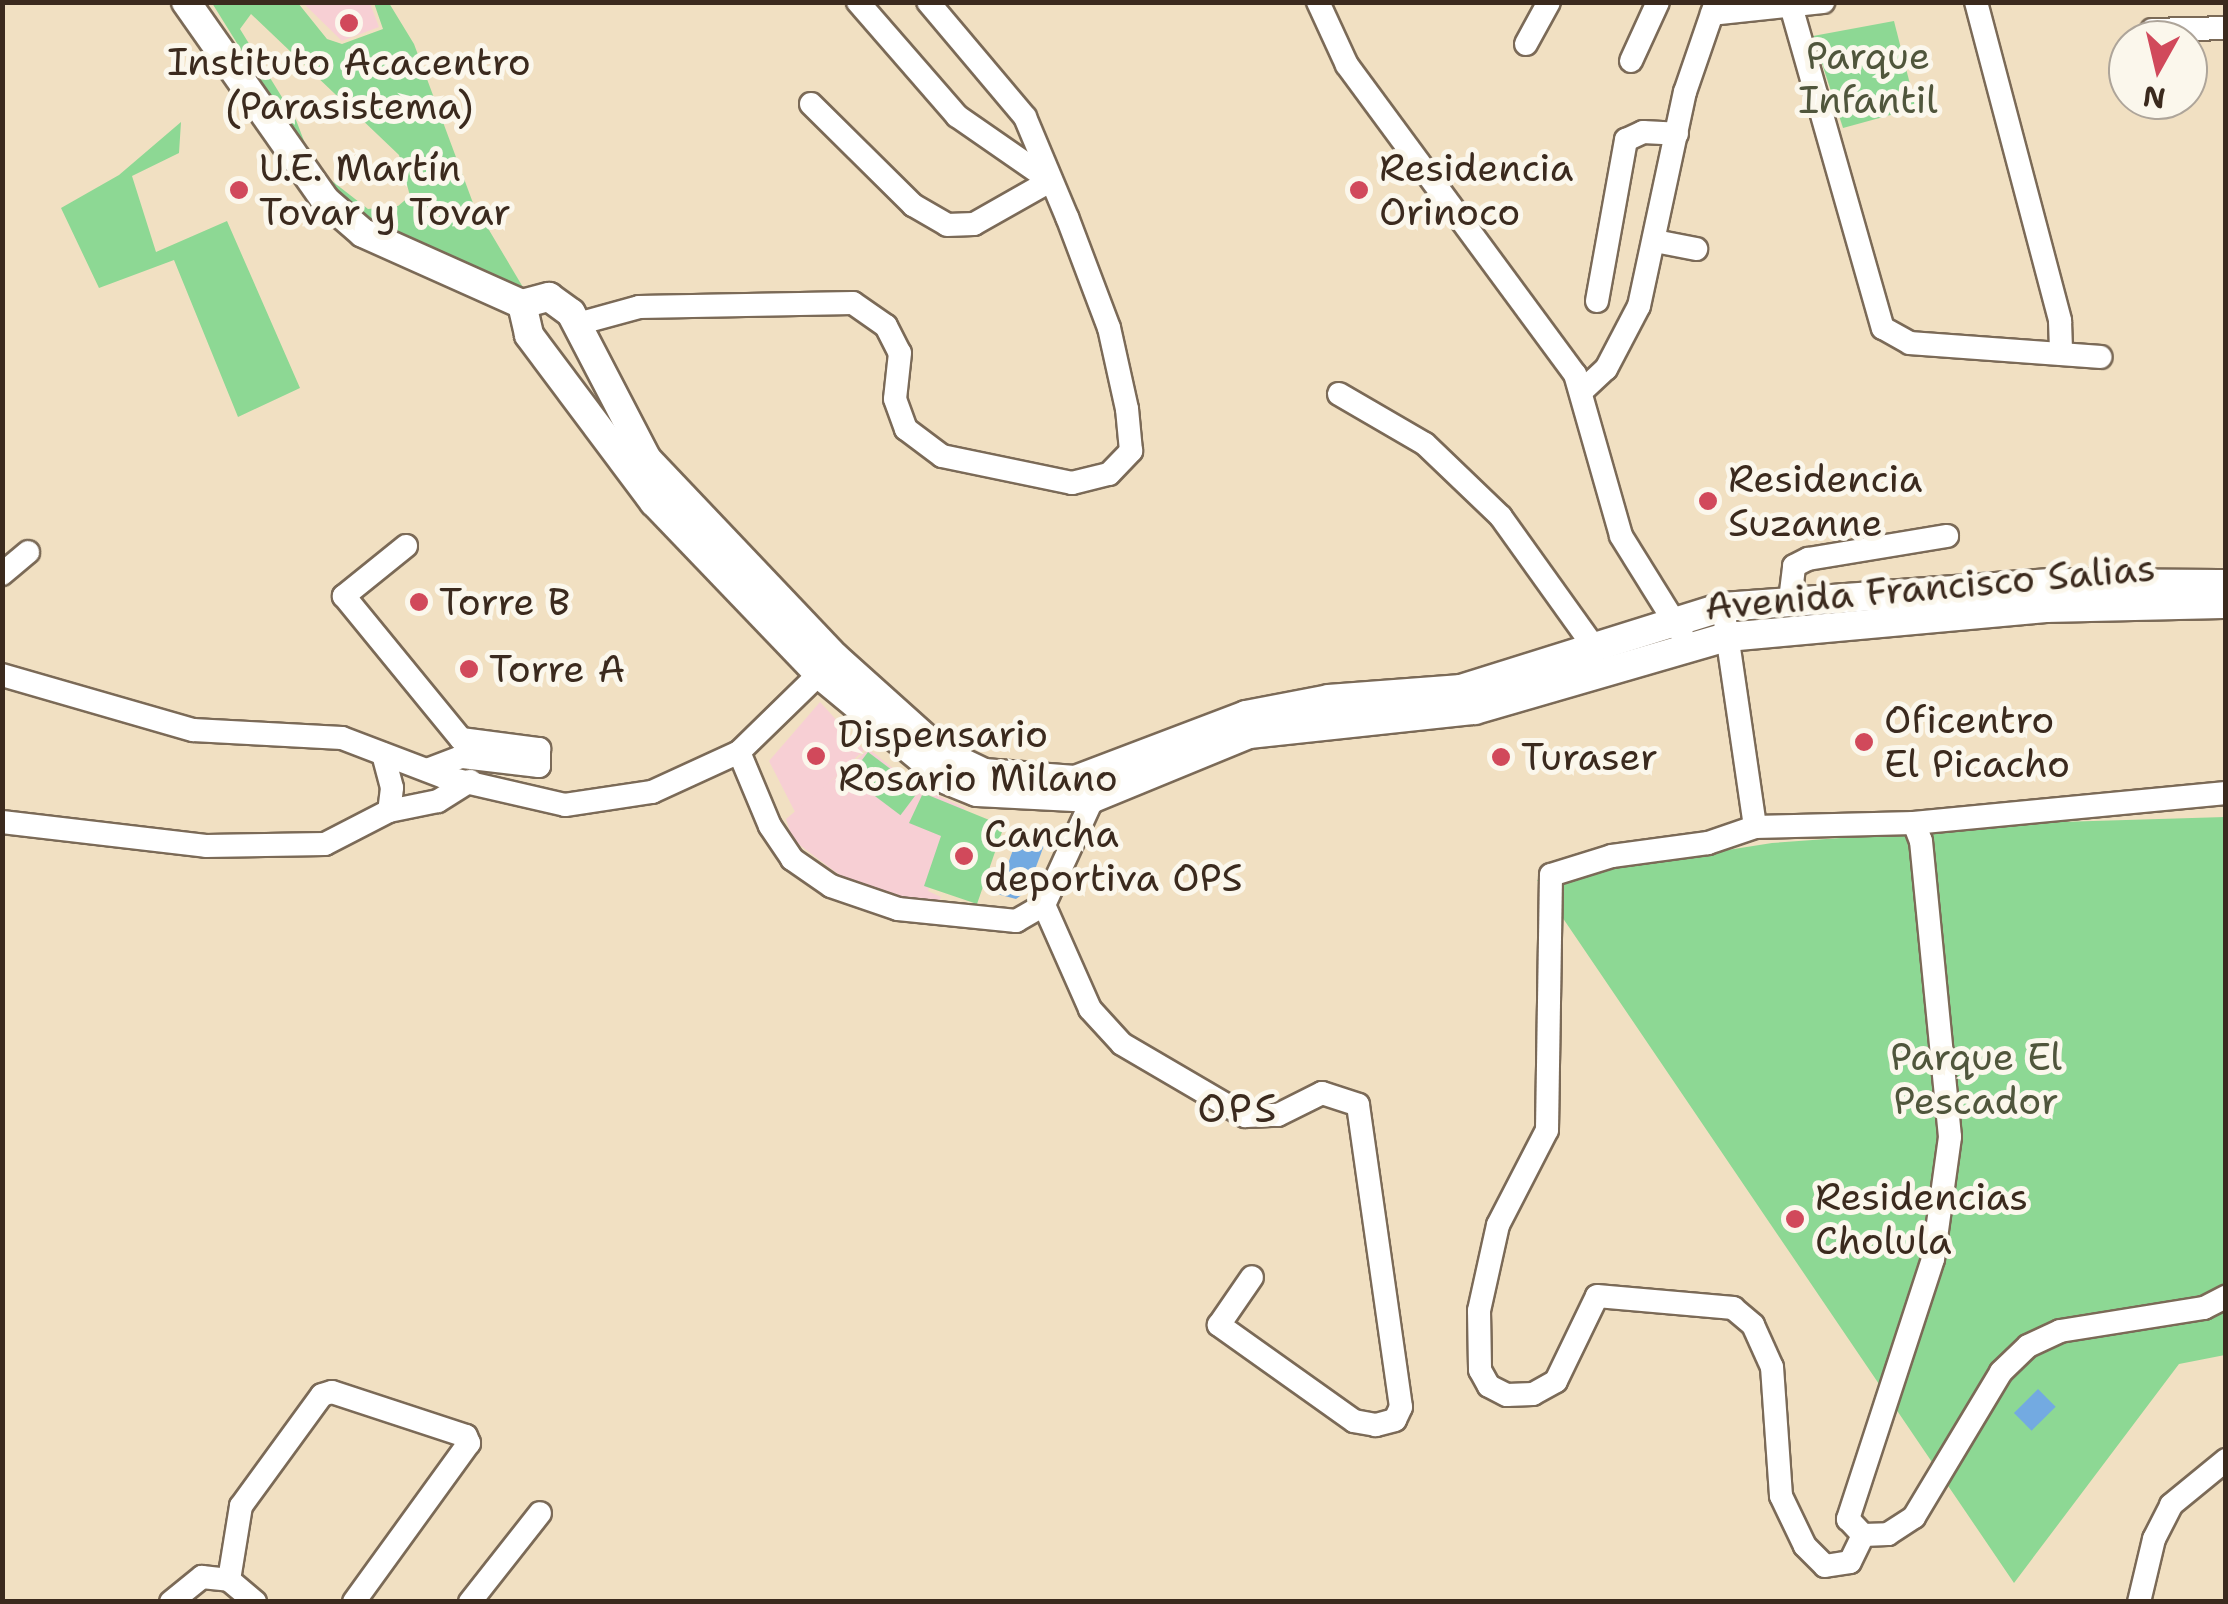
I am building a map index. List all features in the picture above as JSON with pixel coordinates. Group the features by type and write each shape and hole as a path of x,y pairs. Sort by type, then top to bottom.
{"street":[{"path":"186,2 325,200 363,233 522,304 549,297 576,318 639,307 853,303 886,326 900,353 896,399 906,429 942,456 1072,482 1109,474 1131,451 1127,409 1109,328 1024,118 928,2"},
{"path":"858,2 956,116 1050,181"},
{"path":"1318,2 1347,65 1575,374 1622,536 1681,631"},
{"path":"1526,44 1549,2"},
{"path":"1631,60 1658,2"},
{"path":"1581,392 1606,369 1626,333 1655,240 1677,134 1714,8 1823,2"},
{"path":"1976,2 2060,321 2061,354"},
{"path":"1791,6 1883,328 1910,344 2100,357"},
{"path":"811,104 913,205 947,224 974,224 1050,181"},
{"path":"1596,301 1626,140 1643,132 1677,134"},
{"path":"1655,240 1696,249"},
{"path":"522,304 523,323 538,346 553,351 572,341 576,318"},
{"name":"Avenida Francisco Salias","path":"576,318 647,459 835,658 942,753 984,773 1075,780 1246,715 1329,699 1461,689 1592,644 1681,631 1727,637 2046,608 2226,604"},
{"name":"Avenida Francisco Salias","path":"538,346 654,502 820,674 947,780 977,792 1093,798 1250,734 1475,710 1681,631 1722,607 2050,583 2226,584"},
{"path":"1339,394 1425,444 1501,516 1592,644"},
{"path":"1790,600 1794,566 1808,559 1948,536"},
{"path":"406,546 344,596 461,740 539,748 539,766 461,756 430,769"},
{"path":"2,574 28,552"},
{"path":"1722,607 1754,827"},
{"path":"2,674 63,688 146,721 193,730 298,732 566,805 606,804 652,792 739,752 820,674"},
{"path":"739,752 777,837 792,859 831,886 898,909 1016,922 1044,905 1093,798"},
{"path":"383,754 392,788 388,811"},
{"path":"5,825 273,848 325,844 388,811 438,801 470,781"},
{"path":"1863,1535 1850,1562 1826,1566 1805,1546 1781,1496 1772,1367 1753,1325 1733,1308 1597,1296 1556,1381 1534,1394 1507,1395 1489,1386 1476,1342 1498,1225 1547,1130 1550,875 1612,856 1708,843 1754,827 1914,824 2226,793"},
{"path":"1914,824 1946,1054 1950,1137 1933,1259 1850,1498 1848,1519 1863,1535 1888,1534 1914,1518 2000,1372 2028,1346 2060,1331 2204,1308 2226,1297"},
{"path":"1044,905 1090,1010 1122,1044 1244,1116 1278,1116 1322,1094 1358,1105 1401,1406 1395,1420 1376,1425 1354,1421 1219,1325 1252,1278"},
{"path":"229,1580 241,1506 322,1395 332,1392 466,1436 469,1443 354,1602"},
{"path":"2140,1602 2154,1539 2171,1505 2226,1460"},
{"path":"470,1602 540,1513"},
{"path":"171,1602 202,1577 229,1580 254,1602"}],"shaded area":[{"name":"Instituto Acacentro (Parasistema)","path":"303,3 370,3 379,27 342,41"},
{"name":"Dispensario Rosario Milano","path":"820,702 864,750 796,814 769,761"},
{"path":"869,749 911,783 965,808 962,817 953,815 928,891 941,897 939,902 913,905 862,892 793,840 786,819"}],"green space":[{"path":"212,3 298,3 327,39 342,44 383,29 374,3 389,3 414,44 473,203 527,294 381,234 343,203 323,174 368,209 398,206 410,196 399,155 251,14 240,29 296,120 314,167"},
{"name":"Parque Infantil","path":"1894,21 1916,108 1843,128 1813,36"},
{"path":"181,122 179,153 132,176 156,252 227,221 300,388 238,417 174,260 99,288 61,208 119,175"},
{"path":"868,752 919,791 900,815 849,777"},
{"name":"Cancha deportiva OPS","path":"923,793 1004,826 977,904 924,886 941,836 909,823"},
{"name":"Parque El Pescador","path":"2225,817 2225,1355 2179,1364 2014,1583 1537,880 1772,843 2060,822"}],"water":[{"path":"1018,836 1046,840 1027,891 1016,899 997,894"},
{"path":"2038,1389 2056,1407 2032,1431 2014,1413"}],"place":[{"name":"Instituto Acacentro (Parasistema)","path":"349,23"},
{"name":"U.E. Martín Tovar y Tovar","path":"239,190"},
{"name":"Residencia Orinoco","path":"1359,190"},
{"name":"Residencia Suzanne","path":"1708,501"},
{"name":"Torre B","path":"419,602"},
{"name":"Torre A","path":"469,669"},
{"name":"Oficentro El Picacho","path":"1864,742"},
{"name":"Dispensario Rosario Milano","path":"816,756"},
{"name":"Turaser","path":"1501,757"},
{"name":"Cancha deportiva OPS","path":"964,856"},
{"name":"Residencias Cholula","path":"1795,1219"}],"district":[{"name":"OPS","path":"1238,1108"}]}
